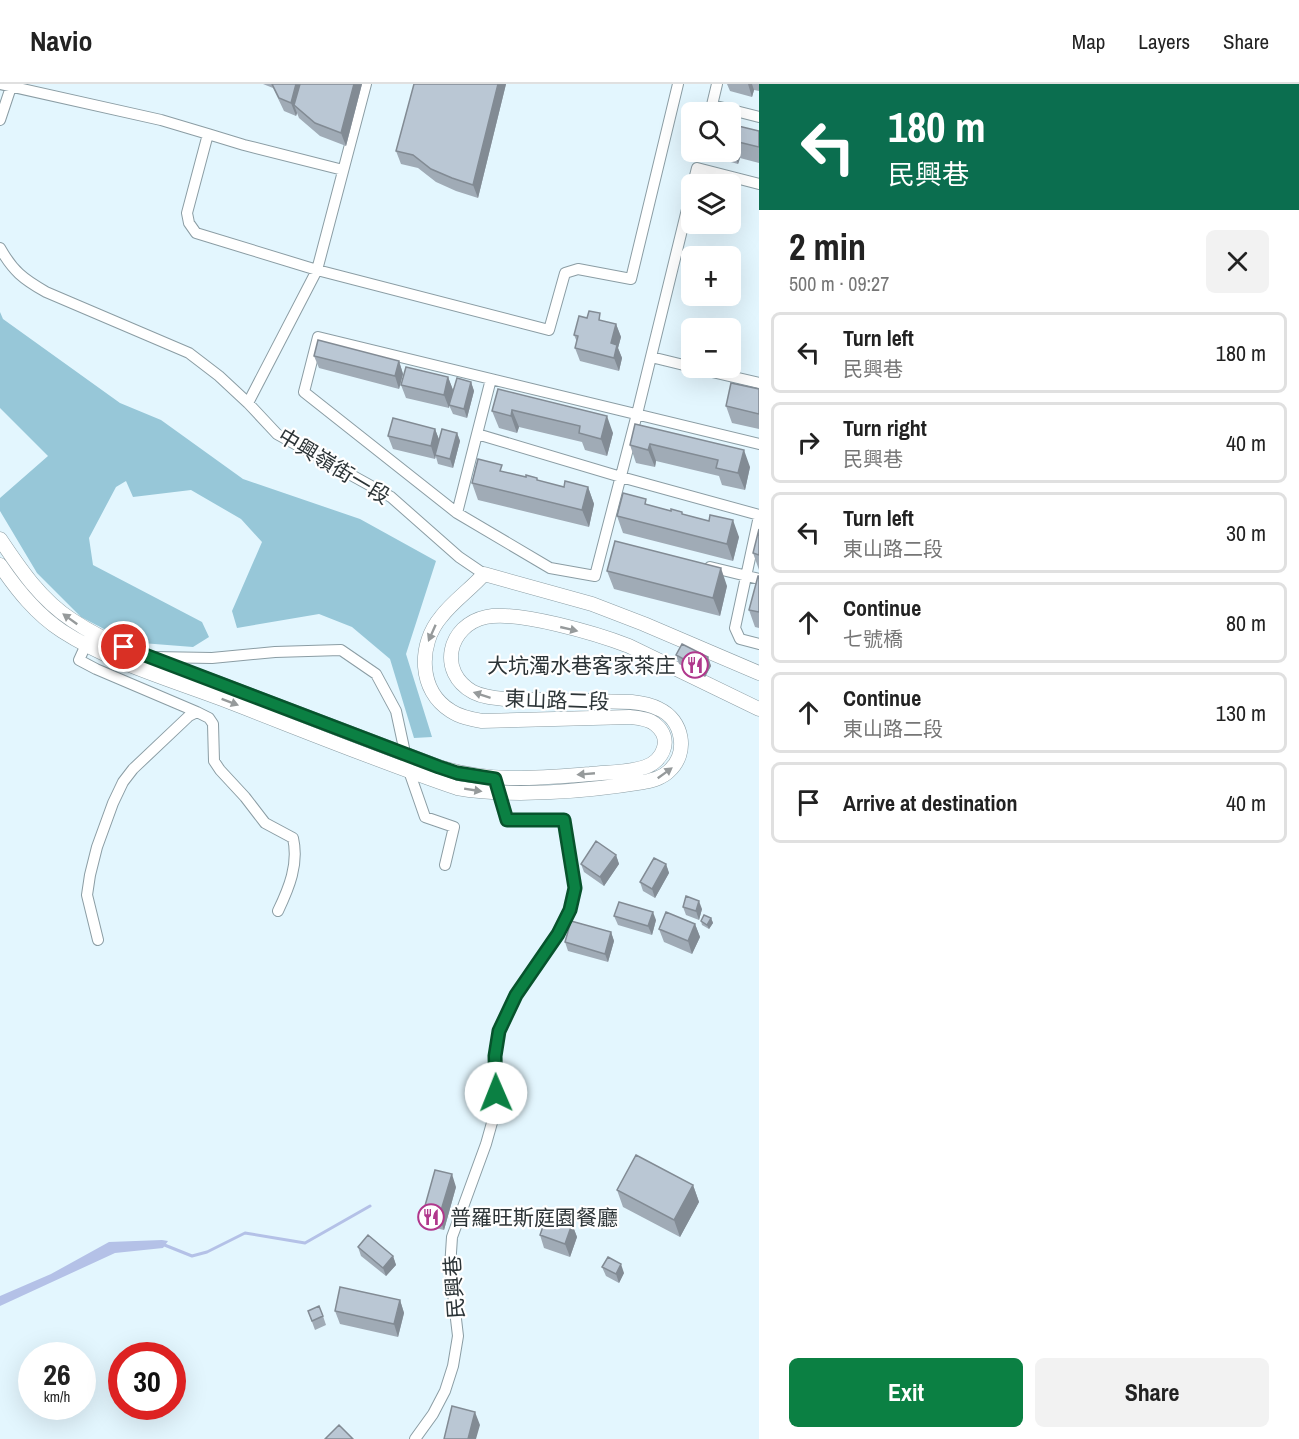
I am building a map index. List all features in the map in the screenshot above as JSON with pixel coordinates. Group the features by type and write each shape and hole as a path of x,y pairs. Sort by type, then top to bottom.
{"main road":[{"path":"0,539 37,589 88,638 178,676"},
{"path":"0,565 22,596 61,630 150,657 178,676"},
{"name":"東山路二段","path":"178,676 457,773 495,779 539,778 632,770 655,763 666,746 664,735 656,724 643,719 630,717 497,721 466,718 451,711 438,700 429,685 424,668 425,650 431,631 441,616 484,574"},
{"name":"中興嶺街一段","path":"484,574 592,604 759,673"},
{"name":"東山路二段","path":"178,676 409,771 458,788 498,793 607,787 651,780 669,771 677,762 682,740 679,728 672,718 661,709 646,704 504,699 473,692 456,675 451,650 455,638 464,628 472,621 484,617 515,616 608,638 759,709"}],"street":[{"path":"248,403 317,270 366,84"},
{"path":"208,134 187,213 189,223 195,233 317,270 549,330 565,273 578,269 631,279 678,84"},
{"path":"717,84 712,105 759,117"},
{"path":"0,120 7,85 161,120 343,170"},
{"path":"696,174 697,168 720,174"},
{"path":"741,179 759,184"},
{"path":"681,234 637,414 621,477 610,541 595,576 550,568 457,513 304,392 318,337 637,414 759,444"},
{"name":"中興嶺街一段","path":"0,248 10,265 27,281 46,292 189,353 219,376 277,434 391,497 459,557 484,574"},
{"path":"651,357 681,364"},
{"path":"738,378 759,383"},
{"path":"457,513 491,379"},
{"path":"477,434 759,516 735,627 740,639 759,644"},
{"path":"702,565 759,579"},
{"path":"88,638 78,660 209,718 213,724 214,760 220,770 265,823 293,838 295,853 291,884 278,911"},
{"path":"150,657 212,658 275,652 341,650 376,674 396,711 404,754 425,817 454,827 445,865"},
{"path":"98,940 87,895 95,857 113,803 123,782 133,769 181,723 197,712"},
{"name":"民興巷","path":"415,1439 433,1414 445,1391 453,1366 458,1336 450,1268 452,1238 486,1144 495,1112 495,1056 499,1031 516,995 558,934 570,910 575,888 564,820 507,820 495,779"}],"shaded area":[{"path":"0,312 3,319 120,403 161,420 243,479 360,519 436,561 406,654 432,737 414,738 390,659 352,627 319,614 237,628 232,611 262,542 241,519 191,490 133,497 126,481 116,487 89,538 93,565 202,622 209,637 193,647 129,642 81,617 37,573 0,511 0,498 48,456 0,408"},
{"path":"168,1241 163,1248 115,1253 0,1306 0,1296 51,1274 109,1242"}],"building":[{"path":"272,84 296,84 291,103 279,98"},
{"path":"300,84 354,84 341,133 315,123 294,105"},
{"path":"414,84 498,84 473,185 431,169 413,155 396,151"},
{"path":"741,127 759,131 759,147 741,143"},
{"path":"589,311 600,313 599,320 616,324 611,343 617,345 614,358 575,348 578,336 574,335 579,316 587,318"},
{"path":"318,340 399,361 395,376 314,356"},
{"path":"406,367 448,377 444,395 401,385"},
{"path":"457,378 471,382 464,409 449,405"},
{"path":"731,383 759,389 759,414 726,406"},
{"path":"498,389 607,416 601,439 579,433 580,426 512,410 511,416 492,411"},
{"path":"393,418 435,429 431,446 388,436"},
{"path":"635,424 744,450 738,473 716,468 718,460 650,444 648,450 630,445"},
{"path":"442,429 457,433 450,459 435,455"},
{"path":"478,459 502,465 500,471 526,477 526,475 564,487 565,481 588,487 582,510 472,483"},
{"path":"623,493 646,499 645,504 671,511 671,509 709,521 710,515 733,520 727,544 617,516"},
{"path":"759,529 759,555 753,553"},
{"path":"615,541 721,568 713,598 607,571"},
{"path":"759,576 759,612 749,610"},
{"path":"682,644 708,657 702,669 676,655"},
{"path":"596,841 616,855 600,877 581,864"},
{"path":"654,858 666,864 652,889 640,882"},
{"path":"686,896 699,901 696,911 683,907"},
{"path":"619,902 653,912 648,926 614,916"},
{"path":"666,912 695,924 688,941 659,929"},
{"path":"704,915 711,918 707,925 701,921"},
{"path":"571,921 611,932 605,954 565,942"},
{"path":"636,1155 693,1185 674,1220 617,1190"},
{"path":"435,1170 452,1174 439,1217 423,1213"},
{"path":"547,1215 572,1224 565,1244 540,1235"},
{"path":"368,1235 393,1256 383,1268 358,1247"},
{"path":"608,1257 621,1264 616,1274 602,1267"},
{"path":"340,1287 400,1300 394,1324 335,1311"},
{"path":"319,1306 323,1316 312,1321 308,1311"},
{"path":"452,1406 475,1412 468,1439 444,1439"},
{"path":"339,1425 353,1439 325,1439"}],"waterway":[{"path":"162,1244 192,1256 207,1252 245,1233 305,1243 370,1206"}],"place":[{"name":"大坑濁水巷客家茶庄","path":"695,665"},
{"name":"普羅旺斯庭園餐廳","path":"431,1217"}],"route":[{"path":"124,647 439,767 457,773 495,779 507,820 564,820 575,888 570,910 558,934 516,995 499,1031 495,1056 496,1093"}]}
